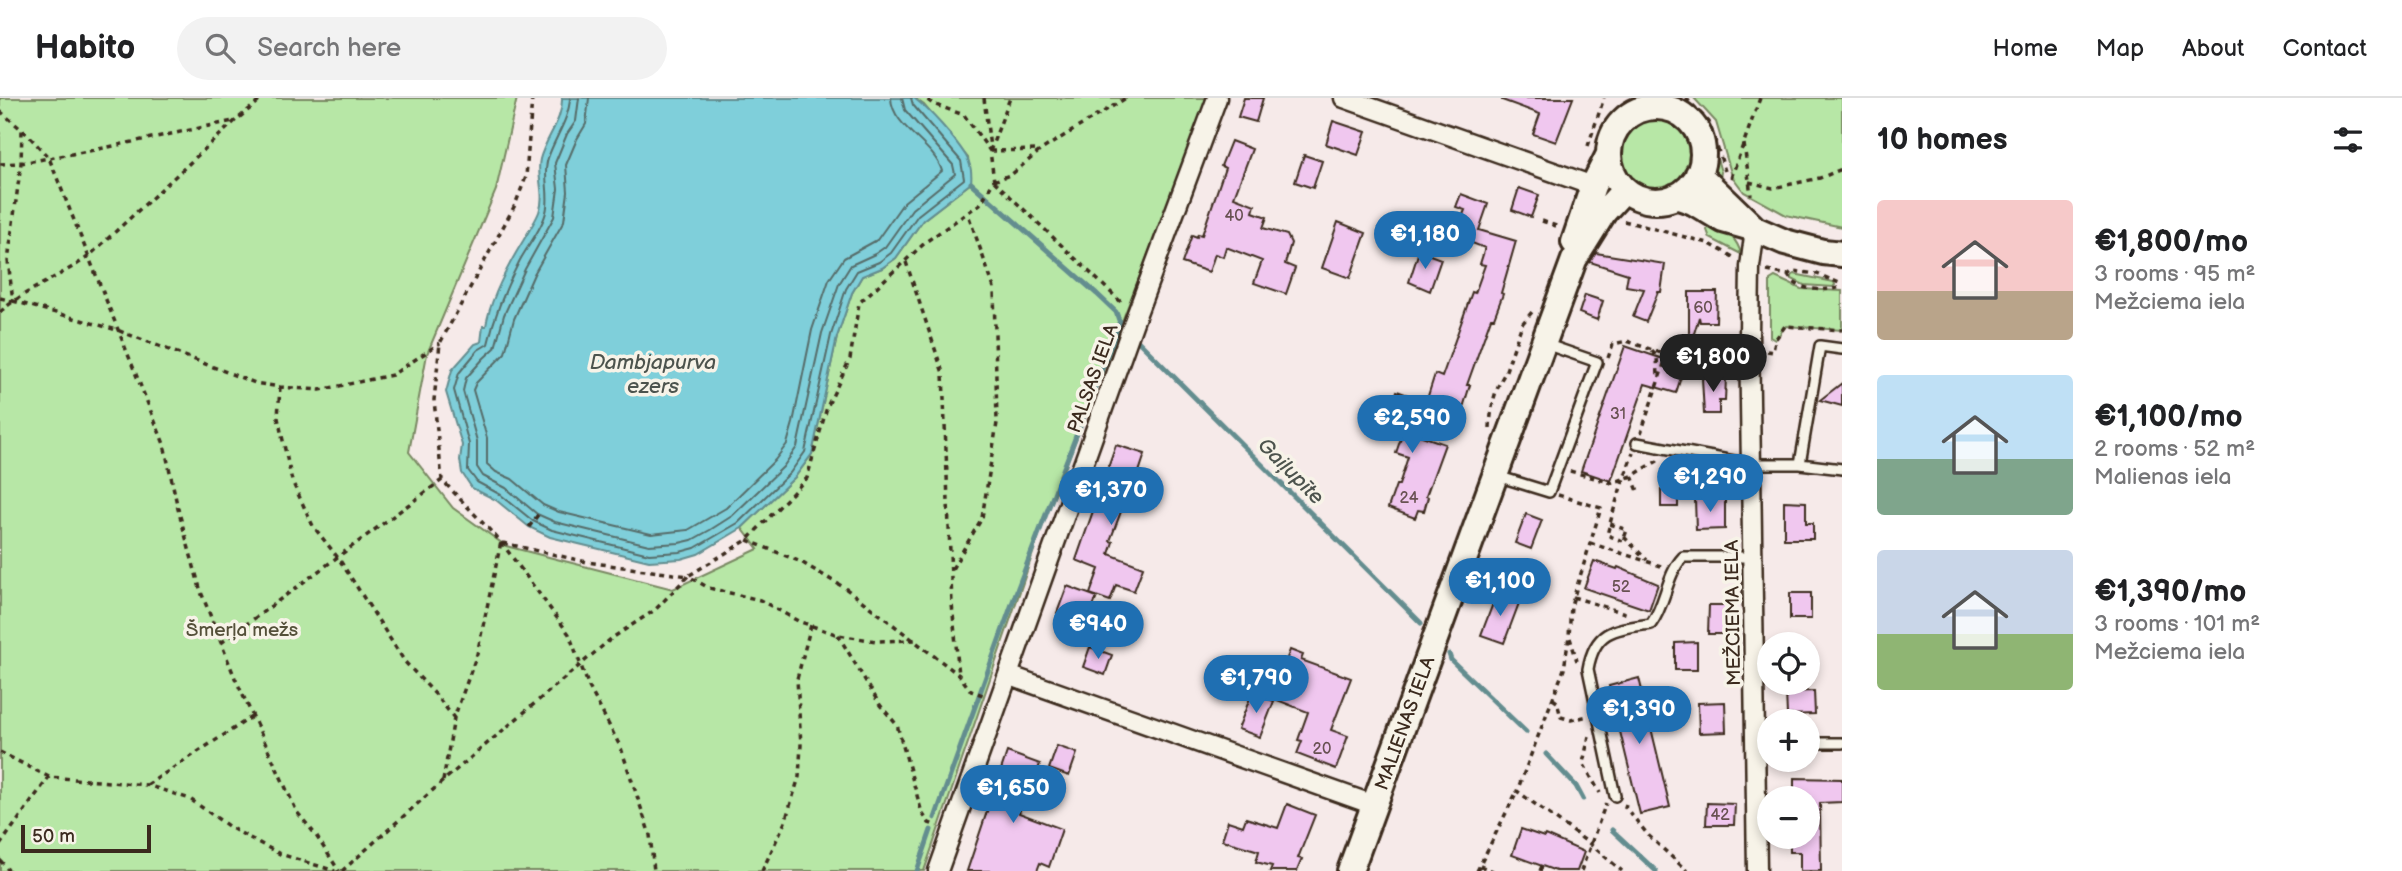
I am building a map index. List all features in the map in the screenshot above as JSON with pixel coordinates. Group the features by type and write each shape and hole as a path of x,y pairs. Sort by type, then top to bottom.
{"street":[{"name":"PALSAS IELA","path":"938,871 1136,316 1217,98"},
{"path":"1344,98 1579,182"},
{"path":"1654,102 1675,111 1692,124 1702,143 1702,164 1689,187 1676,196 1651,201 1625,189 1611,167 1609,154 1615,132 1628,107 1642,109 1654,102"},
{"name":"MALIENAS IELA","path":"1574,260 1579,182 1609,154"},
{"path":"1698,174 1755,229"},
{"name":"MALIENAS IELA","path":"1350,871 1574,260 1604,212 1625,189"},
{"path":"1676,196 1693,202 1723,220 1755,229 1785,242 1842,254"},
{"name":"MEŽCIEMA IELA","path":"1755,229 1750,267 1750,464 1760,709"},
{"path":"1008,675 1374,805"},
{"name":"MEŽCIEMA IELA","path":"1757,871 1761,772"}],"lane":[{"path":"1495,476 1549,492 1597,362 1542,343"},
{"path":"1800,464 1820,346 1842,349"},
{"path":"1637,443 1750,464 1800,464 1842,469"},
{"path":"1615,796 1587,669 1590,654 1601,637 1620,629 1653,622 1674,570 1683,557 1752,557"},
{"path":"1820,743 1842,743"}],"path":[{"path":"0,312 13,300 88,257 263,98"},
{"path":"532,98 526,177 515,205 440,343 434,400 442,480 501,542 569,634 589,687 621,748 650,835 653,871"},
{"path":"925,98 933,104 964,115 990,151"},
{"path":"338,871 612,638 655,610 688,576 747,540 807,478 827,407 850,359 859,303 927,241 980,204 994,181 984,98"},
{"path":"990,151 1010,98"},
{"path":"994,181 1012,174 1041,150 1126,98"},
{"path":"1579,182 1604,98"},
{"path":"1686,98 1713,130 1728,182 1760,98"},
{"path":"0,111 49,158 164,444 178,509 201,592 221,643 297,812 315,834 338,871"},
{"path":"0,164 49,158 235,121"},
{"path":"13,300 8,261 21,163 22,130"},
{"path":"1743,197 1752,202 1744,142"},
{"path":"990,151 1041,150"},
{"path":"1749,182 1773,188 1821,178 1842,169"},
{"path":"994,181 1136,316"},
{"path":"1604,212 1609,216 1708,243 1733,255 1741,265 1788,275"},
{"path":"951,571 982,518 997,423 993,288 968,214"},
{"path":"1542,221 1564,229"},
{"path":"906,262 943,373 951,571 959,675"},
{"path":"1788,275 1793,271 1817,274 1842,285"},
{"path":"1788,275 1790,280 1802,286 1833,289 1842,285"},
{"path":"0,298 117,330 255,383 280,387 320,390 392,374 440,343"},
{"path":"1767,351 1773,352 1775,340 1786,326 1842,330"},
{"path":"1609,355 1613,344 1627,341 1667,355 1606,535 1623,541 1627,530 1610,524"},
{"path":"1651,349 1657,357 1658,382"},
{"path":"280,387 278,418 292,481 313,526 337,556 405,662 454,718"},
{"path":"1558,467 1612,484 1632,476 1663,457 1676,457 1679,451"},
{"path":"1632,476 1637,491"},
{"path":"221,643 442,480"},
{"path":"1493,871 1478,869 1517,790 1564,668 1573,597 1601,508 1549,492"},
{"path":"529,527 540,512"},
{"path":"1624,537 1649,562"},
{"path":"747,540 801,562 845,588 959,675 971,691 987,696"},
{"path":"501,542 587,562 688,576 709,588 761,600 799,621 838,635 877,641 915,640"},
{"path":"443,780 454,718 477,654 501,542"},
{"path":"1590,543 1674,570"},
{"path":"1573,597 1653,622"},
{"path":"762,871 785,822 799,776 801,745 797,678 811,625"},
{"path":"838,635 880,705 897,725 922,813 929,823 952,831"},
{"path":"1552,699 1557,702 1561,717 1571,720 1590,715"},
{"path":"146,785 253,716"},
{"path":"0,752 49,778 146,785 190,799 232,828 280,854 338,871"},
{"path":"0,845 49,778"},
{"path":"1517,790 1622,871"},
{"path":"1629,797 1625,807 1649,836 1687,871"},
{"path":"1581,871 1606,803"},
{"path":"0,860 9,871"}],"green space":[{"name":"Šmerļa mežs","path":"0,98 517,98 496,190 427,354 409,452 453,508 506,546 673,589 758,549 742,528 795,477 812,454 837,337 852,293 862,276 882,268 896,258 923,220 971,183 968,158 924,105 914,98 1209,98 1042,527 924,871 0,871"},
{"path":"1664,98 1679,98 1698,115 1708,129 1721,172 1719,183 1711,168 1705,132 1695,118"},
{"path":"1694,98 1842,98 1842,227 1786,215 1744,192 1732,176 1716,122"},
{"path":"1655,120 1668,123 1679,130 1686,141 1689,154 1686,167 1679,178 1668,185 1655,188 1642,185 1631,178 1624,167 1621,154 1624,141 1631,130 1642,123"},
{"path":"1711,220 1733,238 1741,254 1710,238 1707,230"},
{"path":"1794,274 1834,282 1835,285 1804,285 1792,279"},
{"path":"1775,277 1801,289 1842,291 1842,330 1786,326 1775,340 1770,337 1770,280"}],"water":[{"name":"Dambjapurva ezers","path":"562,98 914,98 949,133 970,166 971,183 923,220 896,258 882,268 862,276 852,293 837,337 812,454 795,477 742,528 698,554 681,559 649,561 550,537 529,527 496,500 472,488 462,473 462,445 446,392 452,370 475,344 481,342 483,326 486,326 501,282 539,212 542,199 540,159 560,114"}],"building":[{"path":"1244,98 1263,98 1256,122 1238,117"},
{"path":"1502,98 1573,98 1556,142 1533,134 1540,114"},
{"path":"1333,121 1366,132 1358,155 1326,144"},
{"path":"1231,141 1252,149 1234,197 1255,205 1253,212 1267,217 1263,228 1287,235 1291,243 1285,264 1295,268 1286,294 1254,283 1262,261 1226,247 1223,257 1215,254 1209,272 1182,263 1192,235 1202,235 1225,168 1221,166"},
{"path":"1304,155 1322,161 1313,188 1295,182"},
{"path":"1519,188 1539,195 1531,217 1512,210"},
{"path":"1461,194 1488,204 1479,230 1516,241 1501,293 1503,294 1494,318 1491,318 1467,385 1470,385 1462,411 1427,399 1435,374 1442,377 1472,292 1475,293 1485,265 1480,264 1485,248 1454,236 1465,210 1456,207"},
{"path":"1338,222 1366,233 1350,278 1322,268"},
{"path":"1419,251 1441,259 1430,291 1409,282"},
{"path":"1596,253 1665,264 1661,292 1658,292 1646,322 1633,317 1644,289 1626,286 1628,274 1590,262"},
{"path":"1689,292 1717,292 1716,322 1700,322 1699,317 1692,340 1689,340"},
{"path":"1585,295 1603,301 1597,320 1579,313"},
{"path":"1625,346 1660,358 1687,358 1676,393 1645,384 1611,481 1581,471"},
{"path":"1726,377 1725,401 1719,401 1719,414 1704,414 1702,378"},
{"path":"1842,383 1842,406 1820,400"},
{"path":"1397,391 1427,402 1416,434 1445,444 1426,496 1428,497 1424,511 1418,510 1415,518 1388,508 1408,457 1396,453 1401,438 1383,432"},
{"path":"1116,445 1145,454 1110,541 1113,542 1109,554 1143,567 1134,591 1116,585 1110,601 1090,594 1099,569 1076,560"},
{"path":"1661,489 1678,489 1678,507 1661,507"},
{"path":"1695,499 1725,499 1725,529 1696,530"},
{"path":"1784,501 1806,502 1806,523 1813,523 1813,539 1784,539"},
{"path":"1526,514 1542,520 1531,549 1515,543"},
{"path":"1594,561 1617,569 1618,567 1658,584 1649,610 1584,588"},
{"path":"1067,586 1097,597 1084,628 1067,622 1068,617 1057,613"},
{"path":"1497,593 1519,603 1504,643 1481,635"},
{"path":"1790,593 1811,593 1811,619 1790,619"},
{"path":"1709,605 1731,605 1731,634 1708,634"},
{"path":"1697,642 1697,670 1675,670 1675,643"},
{"path":"1090,647 1112,655 1105,675 1083,667"},
{"path":"1290,650 1303,655 1301,660 1351,678 1331,730 1348,736 1336,769 1297,754 1302,741 1298,740 1308,712 1272,698"},
{"path":"1639,678 1670,807 1640,814 1609,686"},
{"path":"1252,693 1274,701 1260,737 1238,729"},
{"path":"1786,695 1814,695 1815,709 1787,709"},
{"path":"1725,702 1726,732 1699,733 1698,703"},
{"path":"1057,746 1077,753 1069,776 1049,769"},
{"path":"1007,752 1040,764 1019,813 1062,829 1049,867 1040,863 1037,871 967,871"},
{"path":"1794,778 1842,779 1842,802 1820,803 1820,786 1794,786"},
{"path":"1707,803 1735,804 1734,825 1706,825"},
{"path":"1820,803 1821,871 1800,871 1800,852 1790,852 1790,849 1820,849"},
{"path":"1287,804 1315,815 1298,858 1302,859 1297,871 1270,871 1272,866 1256,862 1259,851 1222,840 1228,821 1243,826 1246,818 1278,828"},
{"path":"1521,829 1544,837 1545,835 1584,852 1577,871 1556,871 1512,855"}],"waterway":[{"name":"Gaiļupīte","path":"971,183 1116,312 1121,326"},
{"path":"935,818 1017,590 1120,321"},
{"name":"Gaiļupīte","path":"1138,341 1421,623"},
{"name":"Gaiļupīte","path":"1449,654 1451,660 1526,732"},
{"name":"Gaiļupīte","path":"1546,754 1576,786 1583,799"},
{"path":"917,871 931,830"},
{"name":"Gaiļupīte","path":"1612,830 1656,871"}]}
